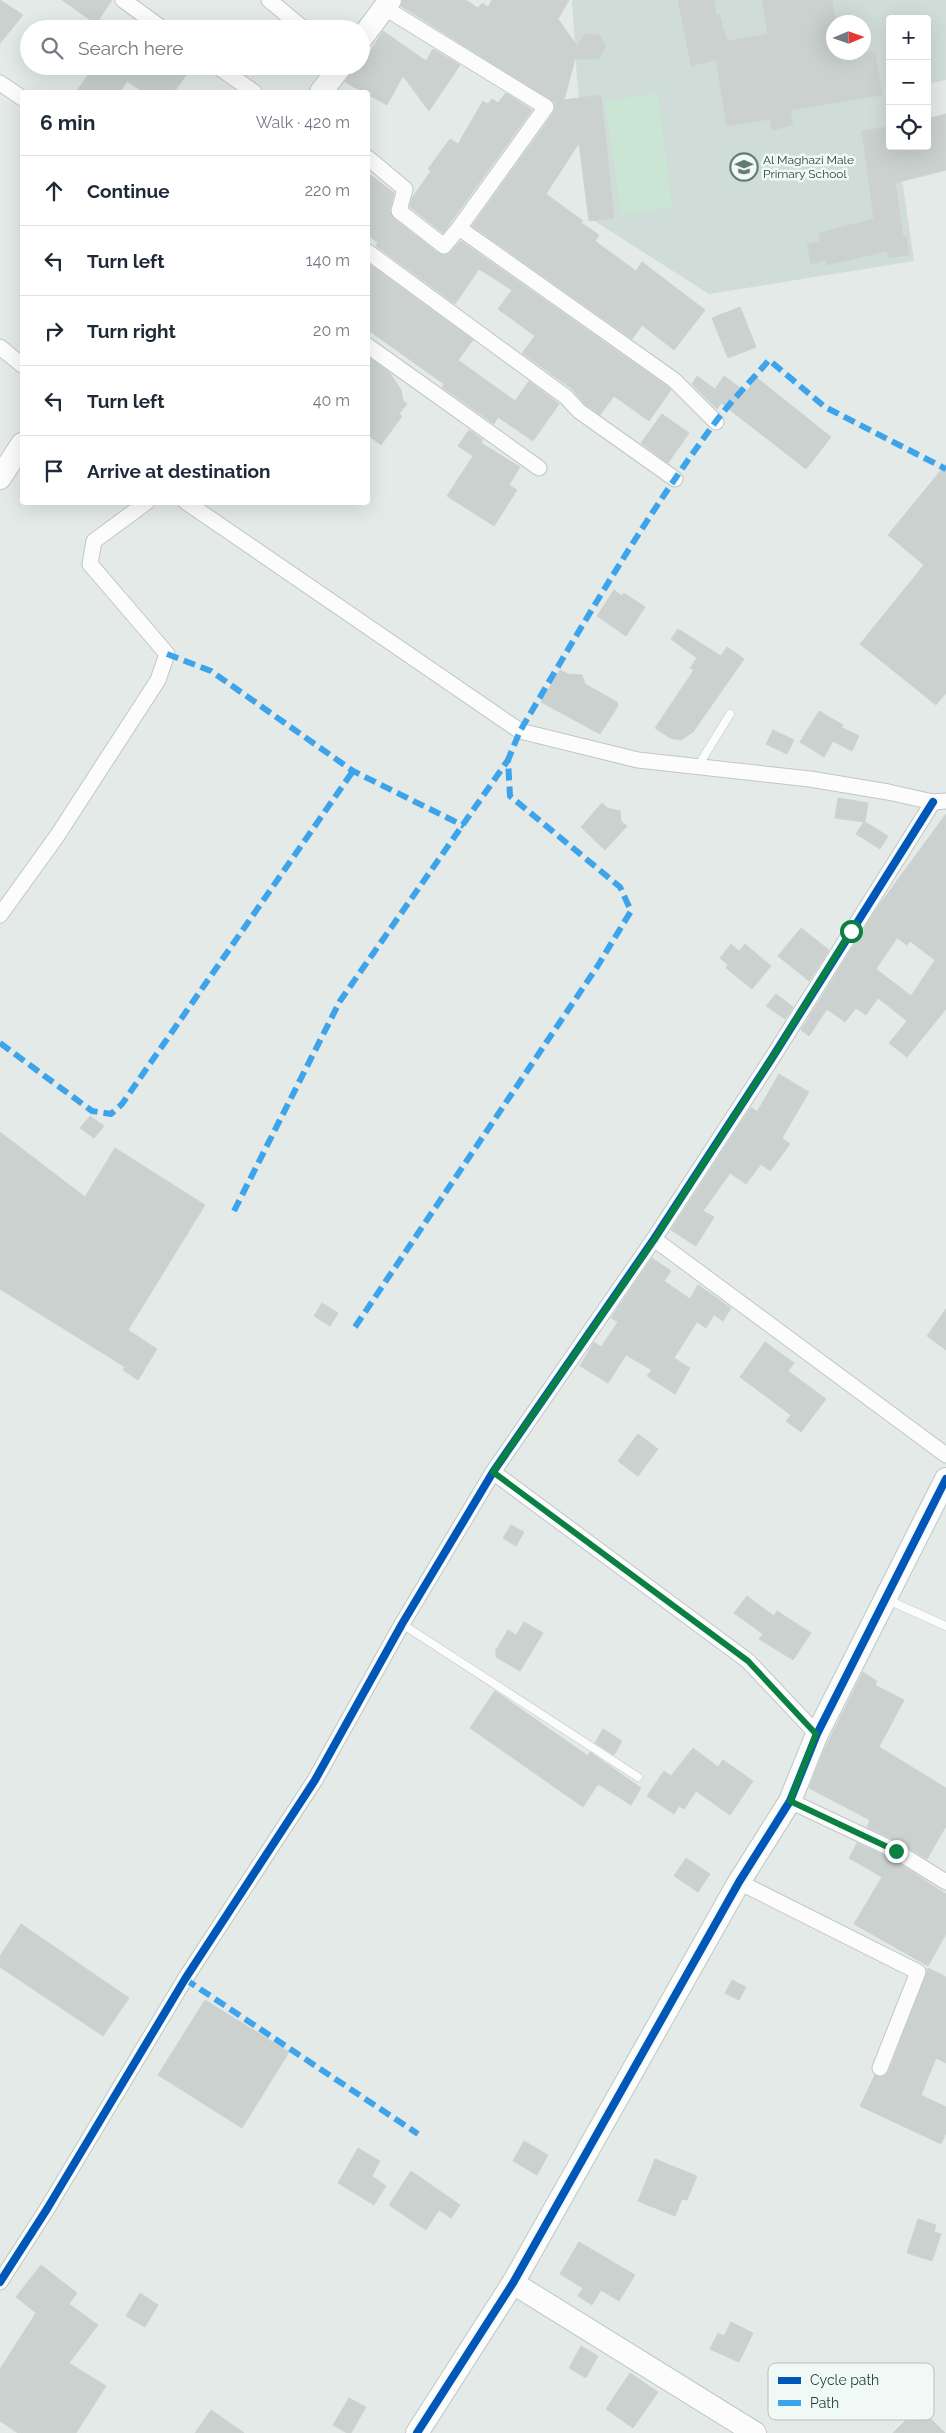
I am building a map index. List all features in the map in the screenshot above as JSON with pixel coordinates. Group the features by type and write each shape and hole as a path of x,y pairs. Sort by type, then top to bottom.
{"street":[{"path":"123,0 151,20"},
{"path":"269,0 293,20"},
{"path":"370,27 388,4 546,106 459,228 444,246 399,211 405,189 370,160"},
{"path":"229,75 251,90"},
{"path":"323,90 334,75"},
{"path":"0,83 20,97"},
{"path":"459,228 674,380 716,422"},
{"path":"370,253 566,397 579,411 675,479"},
{"path":"0,347 20,363"},
{"path":"370,347 539,468"},
{"path":"0,478 20,447"},
{"path":"0,915 57,836 158,680 167,654 90,564 94,541 142,505"},
{"path":"0,2282 47,2209 184,1979 315,1780 402,1624 493,1472 654,1240 939,802 810,779 638,760 520,731 190,505"},
{"path":"654,1240 946,1455"},
{"path":"493,1472 748,1661 816,1734"},
{"path":"417,2433 513,2283 739,1882 790,1801 816,1734 946,1479"},
{"path":"790,1801 896,1851 946,1882"},
{"path":"739,1882 918,1972 880,2068"},
{"path":"513,2283 756,2433"}],"lane":[{"path":"698,766 730,714"},
{"path":"886,1599 946,1626"},
{"path":"402,1624 638,1777"}],"shaded area":[{"name":"Al Maghazi Male Primary School","path":"572,0 946,0 946,80 931,83 931,15 886,15 886,150 898,150 914,261 709,294 593,220 577,79"}],"green space":[{"path":"658,93 672,207 621,215 605,101"}],"building":[{"path":"0,0 23,15 0,43"},
{"path":"62,0 112,0 99,20 90,20"},
{"path":"403,0 466,0 478,8 482,3 488,7 492,0 569,0 558,19 577,46 585,34 599,35 606,47 598,59 575,59 564,100 601,95 614,218 589,221 579,143 546,194 599,235 595,241 636,271 642,262 705,310 674,350 642,325 632,339 472,226 554,112 555,103 401,6"},
{"path":"678,0 714,0 716,15 719,14 727,41 768,34 762,0 832,0 835,15 826,15 826,60 871,60 871,52 875,52 882,95 790,110 793,125 772,130 770,119 727,126 716,60 691,66"},
{"path":"383,31 426,61 433,49 460,65 429,111 403,76 387,105 370,96 370,90 360,90 345,82 349,75 370,75 370,52"},
{"path":"88,75 186,75 175,90 140,90 127,81 121,90 77,90"},
{"path":"506,93 532,110 443,233 410,207 412,198 431,171 428,169 450,139 458,144 483,101 488,104 492,99 498,103"},
{"path":"946,114 946,170 895,183 903,237 906,236 909,255 888,258 887,251 827,265 826,260 811,264 807,244 820,241 819,233 874,219 862,131 886,127 886,150 931,150 931,118"},
{"path":"370,175 394,193 390,209 393,218 438,253 448,255 461,241 671,390 649,421 614,396 600,415 585,404 572,389 522,353 535,336 498,309 512,290 479,269 455,304 376,246 378,243 370,237"},
{"path":"370,264 473,340 458,360 515,401 529,381 559,404 533,441 498,417 494,424 442,387 444,384 370,331"},
{"path":"740,307 756,347 728,358 712,318"},
{"path":"370,358 389,372 401,390 403,401 407,404 399,414 402,416 381,445 370,437"},
{"path":"697,376 715,389 724,376 746,392 757,378 831,437 806,469 721,403 717,409 692,384"},
{"path":"662,414 689,433 668,463 641,443"},
{"path":"469,430 483,440 481,443 520,467 509,485 517,490 494,526 447,496 473,456 458,446"},
{"path":"946,464 946,693 936,705 860,644 924,565 888,535"},
{"path":"614,590 622,596 624,593 645,607 626,636 597,616"},
{"path":"678,629 721,656 727,647 744,659 693,732 681,740 670,738 655,728 694,670 690,668 697,658 671,639"},
{"path":"560,670 568,674 582,675 585,684 617,702 618,706 600,734 541,702"},
{"path":"819,711 843,725 841,727 859,736 852,751 833,741 824,757 800,742"},
{"path":"773,730 794,740 787,754 766,744"},
{"path":"838,798 868,803 865,822 888,836 880,849 856,834 864,822 835,818"},
{"path":"602,803 607,808 620,811 621,821 627,826 605,850 581,827"},
{"path":"946,814 946,1009 907,1057 889,1043 907,1021 878,998 866,1015 856,1008 845,1022 827,1009 809,1036 801,1030 877,908","holes":["897,938 907,945 910,941 935,960 911,996 876,969"]},
{"path":"801,928 829,950 809,981 778,956"},
{"path":"731,944 739,951 745,944 771,966 752,989 726,968 728,965 720,958"},
{"path":"776,994 793,1007 785,1019 766,1006"},
{"path":"779,1074 809,1092 782,1138 790,1144 770,1171 761,1164 746,1184 730,1173 703,1211 714,1217 696,1246 671,1230 751,1107 757,1112"},
{"path":"90,1116 104,1126 94,1138 80,1128"},
{"path":"0,1132 85,1197 115,1148 205,1205 128,1330 157,1349 138,1380 123,1370 125,1367 0,1289"},
{"path":"652,1258 671,1271 664,1281 690,1299 698,1285 731,1308 723,1321 714,1315 706,1328 697,1322 674,1358 690,1368 675,1394 647,1376 652,1370 626,1355 608,1383 580,1366 594,1342 601,1347 618,1322 611,1318"},
{"path":"322,1303 338,1313 330,1326 314,1316"},
{"path":"946,1309 946,1350 927,1336"},
{"path":"765,1342 794,1363 788,1371 826,1399 801,1432 786,1421 791,1415 740,1377"},
{"path":"638,1434 658,1449 638,1476 618,1461"},
{"path":"511,1525 524,1532 516,1546 503,1538"},
{"path":"747,1596 774,1616 777,1611 811,1633 793,1660 759,1639 763,1634 734,1613"},
{"path":"524,1622 543,1633 520,1671 496,1657 496,1650 508,1630 516,1635"},
{"path":"863,1672 877,1681 875,1685 904,1700 879,1747 946,1788 946,1826 927,1859 901,1843 867,1827 870,1820 809,1788 826,1746"},
{"path":"495,1691 588,1756 590,1752 641,1788 631,1805 598,1784 583,1807 470,1728"},
{"path":"603,1729 622,1741 614,1755 595,1743"},
{"path":"693,1748 718,1767 723,1760 753,1781 730,1815 696,1791 684,1809 679,1806 674,1814 647,1796 664,1771 671,1776"},
{"path":"857,1843 892,1859 946,1894 946,1934 928,1966 854,1924 882,1877 849,1858"},
{"path":"686,1858 710,1874 698,1892 674,1876"},
{"path":"21,1924 129,1998 103,2036 0,1967 0,1956"},
{"path":"928,1968 946,1977 946,2063 936,2058 921,2095 946,2107 946,2133 941,2144 860,2106 875,2075 882,2077 889,2071"},
{"path":"732,1980 746,1987 739,2000 725,1993"},
{"path":"205,2000 289,2052 242,2128 158,2075"},
{"path":"524,2141 548,2155 537,2175 513,2161"},
{"path":"358,2148 380,2161 372,2176 386,2186 374,2205 338,2183"},
{"path":"655,2159 697,2176 687,2200 682,2199 675,2216 638,2201"},
{"path":"411,2171 460,2205 451,2218 439,2210 426,2230 389,2205"},
{"path":"918,2219 936,2225 934,2232 941,2234 932,2261 907,2253"},
{"path":"579,2242 635,2275 619,2301 601,2290 592,2305 578,2296 583,2288 560,2274"},
{"path":"41,2265 77,2293 69,2304 98,2325 69,2363 106,2386 76,2433 18,2433 0,2421 0,2369 36,2313 16,2297"},
{"path":"140,2293 158,2305 145,2327 126,2316"},
{"path":"731,2322 753,2333 739,2362 710,2349 718,2333 724,2336"},
{"path":"581,2346 598,2356 586,2378 569,2368"},
{"path":"630,2373 658,2392 633,2428 606,2409"},
{"path":"349,2398 366,2407 351,2433 347,2433 333,2425"},
{"path":"211,2410 244,2433 195,2433"},
{"path":"906,2420 932,2420 945,2433 893,2433"}],"marked path":[{"path":"355,1327 597,967 631,911 620,887 510,796 508,760 520,731 590,613 662,498 734,399 769,360 825,407 946,469"},
{"path":"167,654 211,671 353,771 464,826"},
{"path":"234,1211 340,1001 508,760"},
{"path":"0,1043 92,1111 111,1114 122,1104 353,771"},
{"path":"185,1979 418,2134"}],"cycle path":[{"path":"0,2282 47,2209 185,1979 315,1780 402,1624 493,1472 654,1239 772,1058 933,802"},
{"path":"417,2433 513,2283 739,1882 790,1801 817,1734 946,1479"}],"place":[{"name":"Al Maghazi Male Primary School","path":"744,167"}],"route":[{"path":"851,931 772,1058 654,1240 493,1472 748,1661 816,1734 790,1801 896,1851"}]}
